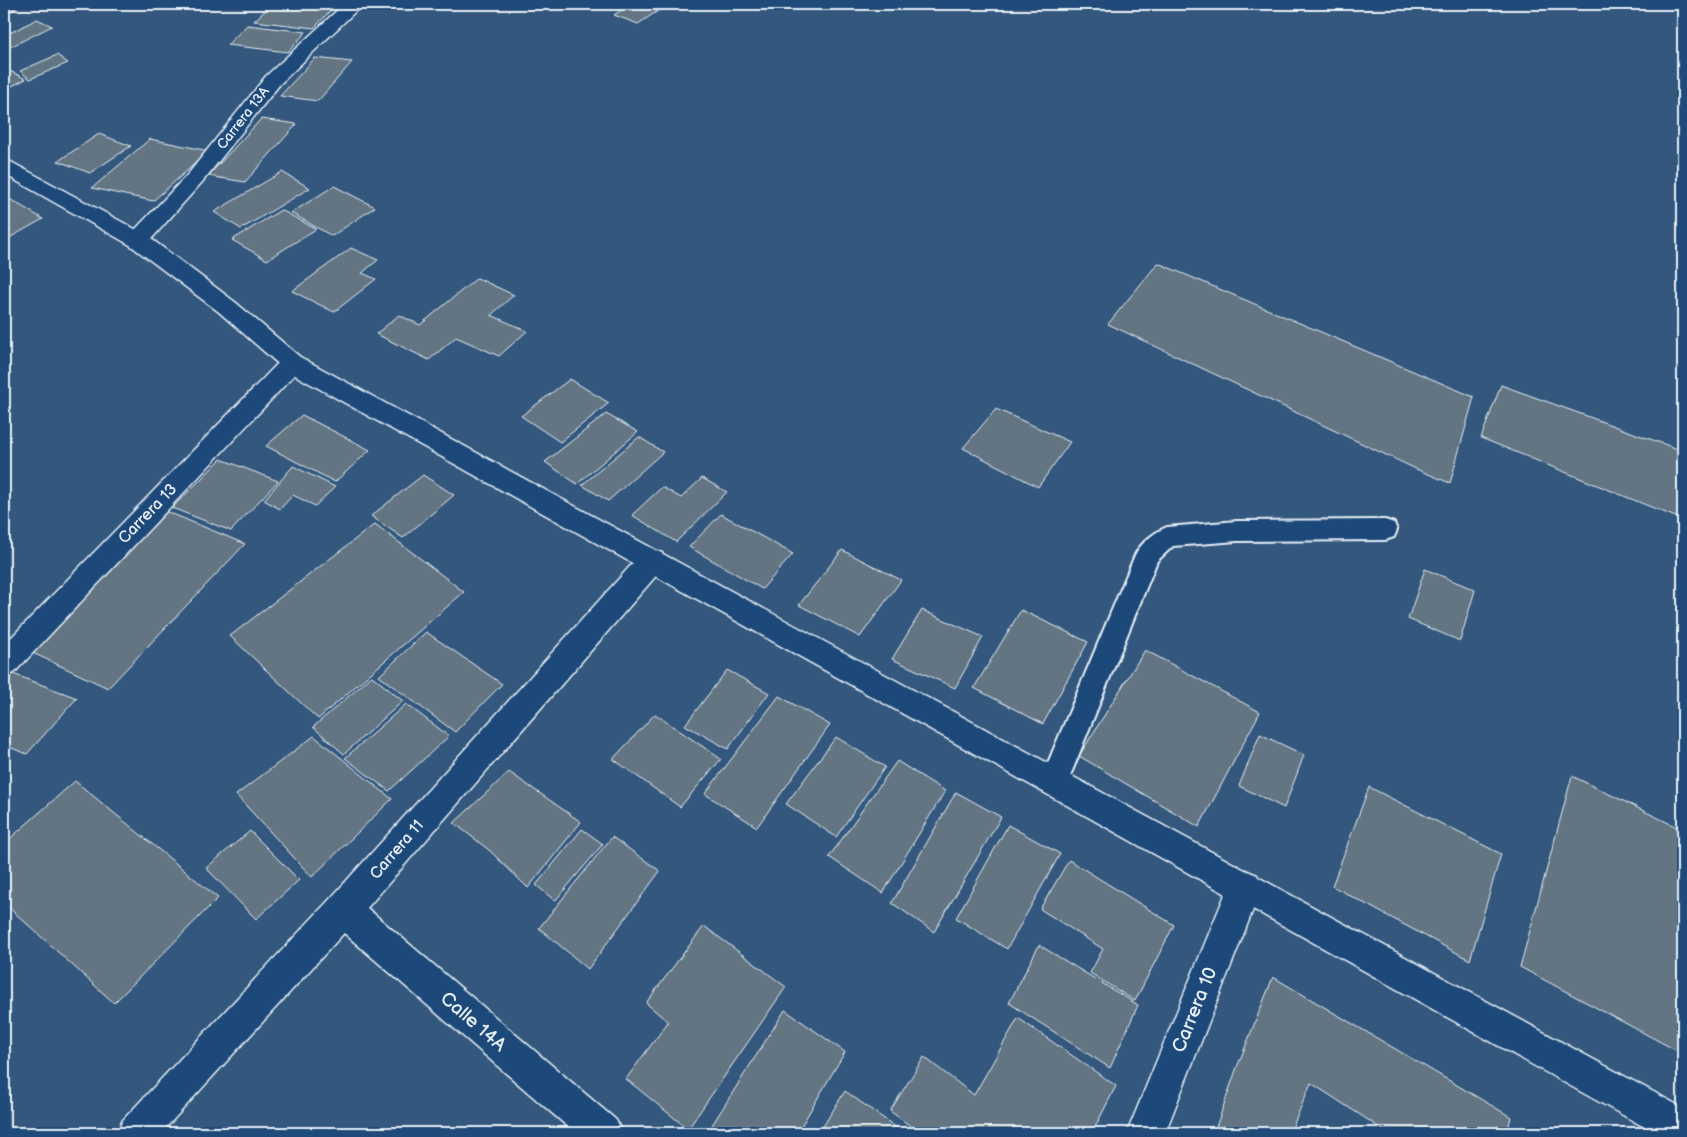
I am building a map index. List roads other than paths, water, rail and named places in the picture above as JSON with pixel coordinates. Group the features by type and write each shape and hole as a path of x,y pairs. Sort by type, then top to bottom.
{"street":[{"name":"Carrera 13A","path":"138,240 196,177 273,80 354,4"},
{"path":"4,166 138,240 227,306 292,363 1683,1128"},
{"name":"Carrera 13","path":"4,664 292,363"},
{"name":"Carrera 11","path":"136,1133 343,910 652,561"},
{"name":"Carrera 10","path":"1146,1133 1245,887"},
{"name":"Calle 14A","path":"343,910 603,1133"}],"lane":[{"path":"1054,782 1147,555 1167,537 1238,531 1385,530"}]}
